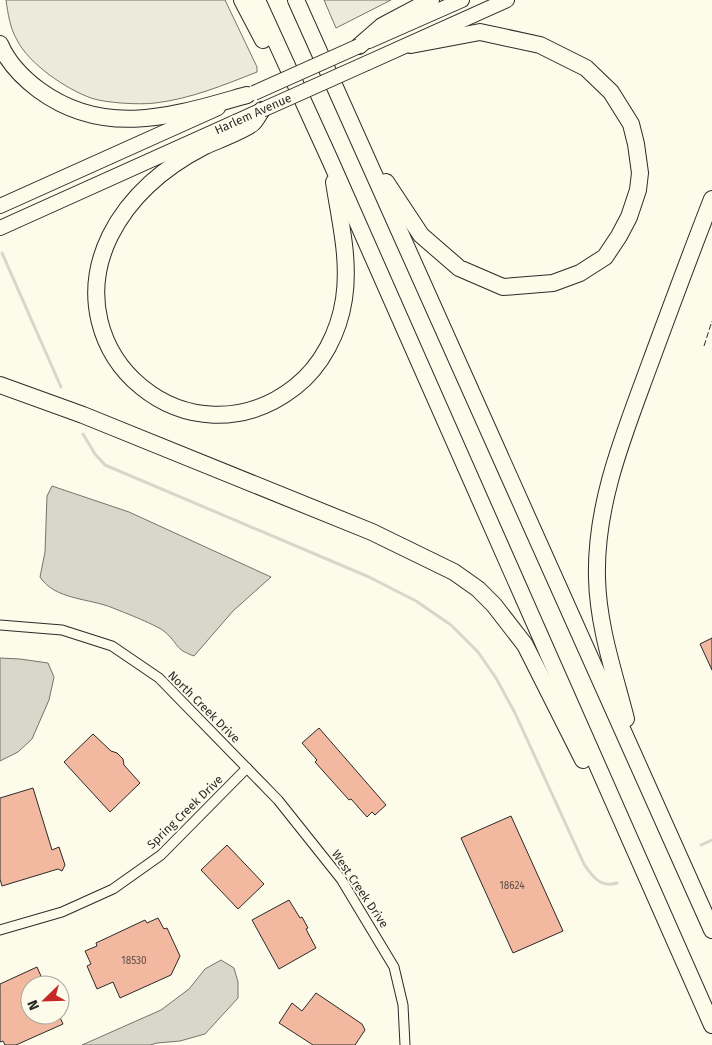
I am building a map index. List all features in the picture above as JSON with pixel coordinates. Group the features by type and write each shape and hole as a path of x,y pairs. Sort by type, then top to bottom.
{"highway":[{"path":"242,0 264,42 281,55"},
{"path":"257,0 330,160 712,1025"},
{"path":"296,0 712,930"},
{"path":"359,46 382,26 431,0"},
{"path":"360,143 421,235 459,268 503,287 553,283 580,273 605,257 629,217 638,190 640,173 631,124 611,92 586,68 540,45 480,32 411,45"},
{"path":"0,44 18,71 48,96 80,111 104,118 144,119 171,115 250,94"},
{"path":"262,110 252,124 198,150 160,175 142,192 119,221 106,245 97,285 100,324 116,358 137,384 174,406 189,411 225,416 256,410 284,396 300,384 317,365 332,341 340,317 346,286 345,257 330,160"},
{"path":"640,769 602,626 597,579 600,525 604,501 637,400 712,199"},
{"path":"0,385 84,415 372,532 432,560 454,572 478,589 494,605 525,645 676,946"}],"main road":[{"name":"Harlem Avenue","path":"0,206 462,0"},
{"name":"Harlem Avenue","path":"0,228 411,45 507,0"}],"street":[{"name":"North Creek Drive","path":"0,625 62,630 112,646 160,678 247,768"},
{"name":"Spring Creek Drive","path":"0,930 62,912 113,889 161,855 247,768"},
{"name":"West Creek Drive","path":"247,768 284,807 341,879 381,943 394,967 403,1005 405,1045"}],"shaded area":[{"path":"6,0 225,0 257,67 257,72 207,91 149,104 132,104 91,98 71,89 49,75 30,58 13,31"},
{"path":"324,0 391,0 336,28"},
{"path":"52,486 129,512 271,577 233,611 194,656 180,648 165,632 156,626 113,608 63,594 46,585 40,577 45,552 47,496"},
{"path":"0,658 48,663 54,677 49,700 32,739 18,752 0,761"},
{"path":"221,960 234,968 238,982 238,998 205,1034 180,1041 150,1045 82,1045 161,1010 189,989 205,969"}],"building":[{"path":"712,638 712,670 700,644"},
{"path":"319,728 386,805 375,815 372,812 367,817 351,799 349,800 315,762 317,760 302,743"},
{"path":"93,734 111,751 117,753 123,759 124,765 140,783 110,812 64,762"},
{"path":"33,788 52,850 59,847 65,865 62,871 58,869 2,886 0,879 0,798"},
{"path":"511,816 563,931 513,953 461,838"},
{"path":"227,845 264,884 238,909 201,870"},
{"path":"289,900 300,918 302,917 316,948 279,969 252,920"},
{"path":"158,918 164,929 167,928 180,956 171,975 120,998 113,982 97,989 87,966 91,964 85,951 97,946 96,943 145,920 147,923"},
{"path":"37,967 41,975 20,975 20,1025 61,1025 16,1045 5,1045 3,1041 0,1042 0,984"},
{"path":"316,993 362,1024 365,1030 355,1045 313,1045 279,1023 292,1003 302,1011"}],"waterway":[{"path":"2,253 61,387"},
{"path":"83,434 95,454 105,465 369,577 416,601 451,625 478,652 496,678 515,713 584,864 597,880 606,884 617,883"},
{"path":"701,845 712,840"}],"fence":[{"path":"704,346 712,321"}]}
